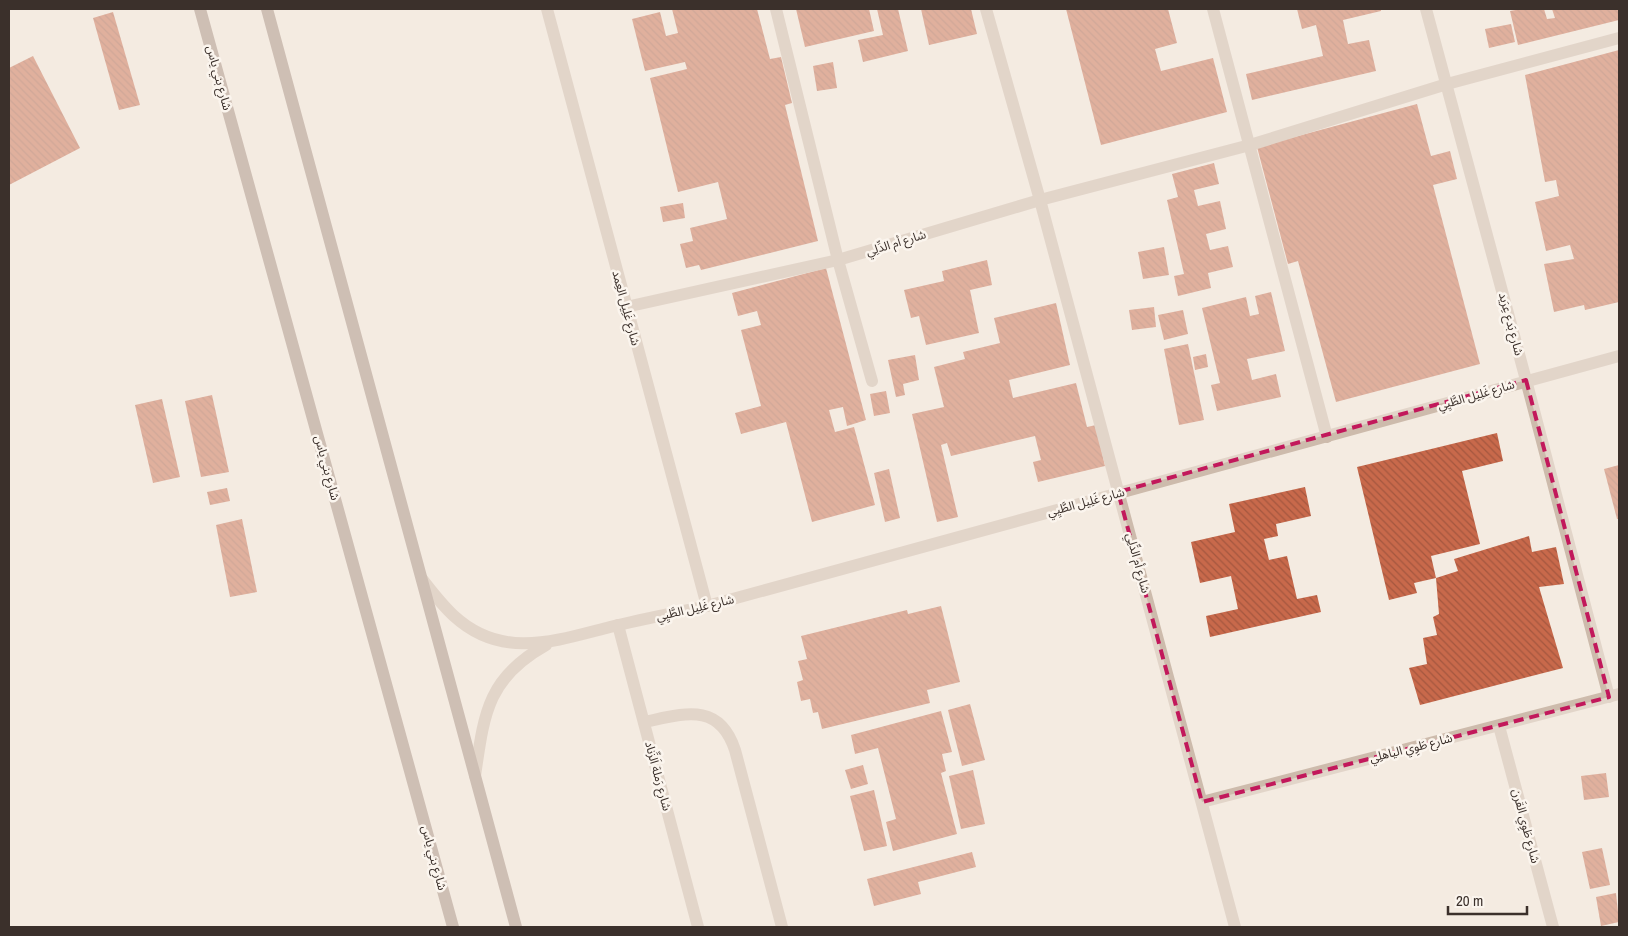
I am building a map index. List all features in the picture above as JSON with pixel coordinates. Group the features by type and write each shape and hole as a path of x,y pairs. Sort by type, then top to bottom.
{"main road":[{"name":"شارع بني ياس","path":"200,9 453,927"},
{"path":"267,9 516,927"}],"street":[{"name":"شارع غَلِيل العِمد","path":"547,9 707,606"},
{"path":"776,9 838,260 872,381"},
{"name":"شارع أم الدِّلِي","path":"986,9 1040,200 1235,927"},
{"path":"1213,9 1327,437"},
{"name":"شارع بَدع عِرَيد","path":"1426,9 1614,696"},
{"path":"1040,200 1250,145 1447,84 1619,38"},
{"name":"شارع أم الدِّلِي","path":"626,308 838,260 1040,200"},
{"name":"شارع غَلِيل الطَّيِي","path":"422,579 455,618 483,635 504,642 525,644 551,642 707,606 1619,356"},
{"name":"شارع رَملة اَلزِّناد","path":"618,625 698,927"},
{"name":"شارع غَلِيل الطَّيِي","path":"475,776 487,709 498,688 512,669 530,654 551,642"},
{"name":"شارع طَوِي الياهلِي","path":"1202,802 1614,696"},
{"path":"644,722 690,713 702,714 714,720 728,733 735,750 782,927"},
{"name":"شارع طَوِي القَرن","path":"1499,726 1552,927"}],"highlighted area":[{"path":"1526,380 1609,697 1202,802 1118,492"}],"building":[{"path":"672,9 757,9 770,59 781,57 792,103 785,105 818,241 701,270 699,265 686,268 680,244 693,241 690,228 727,219 718,182 678,192 650,78 687,69 685,62 645,71 632,19 660,12 666,36 678,33"},
{"path":"796,9 869,9 874,31 805,47"},
{"path":"877,9 898,9 908,51 863,62 858,40 883,35"},
{"path":"921,9 971,9 977,34 929,45"},
{"path":"1066,9 1168,9 1177,43 1155,49 1161,71 1213,58 1227,112 1101,145"},
{"path":"1297,9 1381,9 1381,11 1343,20 1348,44 1369,40 1376,71 1252,100 1246,74 1323,56 1316,25 1302,29"},
{"path":"1544,9 1547,19 1555,18 1552,9 1619,9 1619,20 1518,45 1510,11"},
{"path":"113,12 140,105 119,110 93,18"},
{"path":"1511,24 1515,42 1489,48 1485,29"},
{"path":"1619,50 1619,302 1585,310 1584,305 1554,312 1544,264 1574,259 1570,245 1546,251 1535,202 1559,196 1556,180 1545,182 1525,75"},
{"path":"33,56 80,148 9,185 9,68"},
{"path":"833,62 837,88 817,91 813,66"},
{"path":"1417,104 1431,156 1450,151 1457,179 1433,185 1480,364 1336,402 1298,261 1288,264 1257,147"},
{"path":"1214,163 1219,184 1194,190 1198,206 1220,201 1226,229 1206,234 1210,250 1228,246 1233,267 1208,273 1211,288 1178,296 1174,276 1184,274 1167,200 1178,197 1172,174"},
{"path":"683,203 685,218 663,222 660,207"},
{"path":"1164,247 1169,275 1143,279 1138,252"},
{"path":"987,260 992,285 970,290 979,333 926,345 919,316 911,318 904,290 944,281 942,271"},
{"path":"826,268 866,420 847,426 843,407 829,410 835,432 854,427 875,505 812,522 786,422 741,434 735,413 761,406 741,330 761,325 757,311 738,316 732,293"},
{"path":"1271,292 1285,351 1247,359 1252,380 1276,374 1281,397 1217,411 1211,385 1220,383 1202,308 1246,297 1250,316 1259,314 1255,296"},
{"path":"1056,303 1070,365 1009,380 1013,398 1076,383 1087,427 1096,425 1105,466 1038,482 1033,462 1041,460 1035,436 951,456 947,443 941,445 958,517 937,522 912,414 944,407 934,367 965,359 963,352 1000,343 994,318"},
{"path":"1154,307 1156,327 1132,330 1129,310"},
{"path":"1183,310 1188,334 1164,340 1158,315"},
{"path":"1188,344 1204,420 1179,425 1164,349"},
{"path":"1206,354 1208,367 1195,370 1193,357"},
{"path":"915,355 919,380 903,384 905,395 896,397 888,360"},
{"path":"886,391 890,413 874,416 870,394"},
{"path":"212,395 229,472 201,477 185,401"},
{"path":"162,399 180,477 153,483 135,405"},
{"path":"1497,433 1503,461 1462,471 1480,544 1431,556 1436,578 1414,583 1417,593 1389,600 1357,467"},
{"path":"1619,465 1619,519 1617,519 1604,469"},
{"path":"889,469 900,518 885,522 874,473"},
{"path":"1305,487 1311,516 1276,524 1278,536 1264,539 1269,560 1287,556 1297,599 1317,595 1321,612 1210,637 1206,616 1238,609 1231,576 1200,583 1191,542 1235,532 1229,504"},
{"path":"227,488 230,501 210,505 207,492"},
{"path":"242,519 257,592 230,597 216,525"},
{"path":"1529,536 1532,552 1556,547 1564,584 1539,587 1563,668 1420,705 1409,668 1427,664 1423,638 1437,635 1433,617 1439,614 1436,578 1458,571 1454,559"},
{"path":"941,606 960,682 927,690 930,703 822,729 818,712 813,713 810,699 801,701 797,682 803,680 798,661 807,659 801,636 907,610 908,614"},
{"path":"970,704 985,760 962,766 948,710"},
{"path":"941,711 952,752 942,754 946,771 941,773 957,834 893,851 886,822 896,819 878,748 855,754 851,735"},
{"path":"863,765 868,784 851,789 845,770"},
{"path":"973,770 985,824 961,829 949,776"},
{"path":"1606,773 1609,797 1584,800 1581,776"},
{"path":"874,790 887,846 864,851 850,796"},
{"path":"1602,848 1610,885 1590,889 1582,852"},
{"path":"972,852 976,867 918,882 921,894 874,906 867,879"},
{"path":"1616,893 1619,922 1601,926 1596,897"}]}
